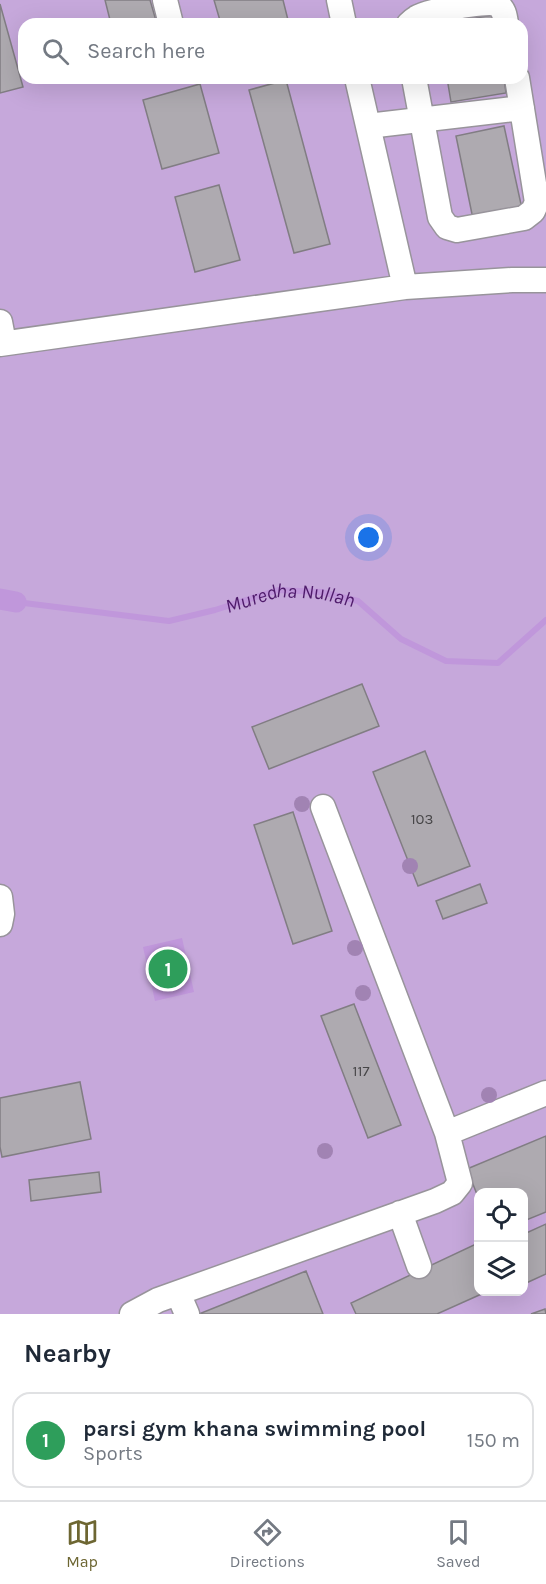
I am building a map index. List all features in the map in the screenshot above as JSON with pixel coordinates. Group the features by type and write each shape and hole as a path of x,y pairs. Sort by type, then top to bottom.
{"street":[{"path":"165,0 170,18"},
{"path":"339,0 343,18"},
{"path":"416,18 486,2 499,6 505,18"},
{"path":"358,84 405,287"},
{"path":"415,84 440,217 447,227 457,230 524,218 533,211 537,202 518,84"},
{"path":"368,126 522,108"},
{"path":"1,336 405,287 546,280"},
{"path":"132,1314 158,1300 182,1304 452,1193 460,1183 447,1133 323,807"},
{"path":"0,897 2,914 0,924"},
{"path":"447,1133 546,1093"},
{"path":"400,1214 419,1266"}],"shaded area":[{"path":"0,0 546,0 546,1314 0,1314"},
{"path":"182,938 194,992 155,1001 143,947"}],"building":[{"path":"105,0 150,0 155,18 110,18"},
{"path":"214,0 283,0 288,18 219,18"},
{"path":"0,4 18,69 18,84 22,84 23,87 0,93"},
{"path":"493,15 494,18 475,18"},
{"path":"200,84 219,153 162,169 143,100"},
{"path":"271,84 287,84 330,244 294,253 249,90"},
{"path":"448,84 505,84 506,93 451,102"},
{"path":"504,126 522,209 473,219 456,136"},
{"path":"219,185 240,260 195,272 175,197"},
{"path":"362,684 379,726 269,769 252,727"},
{"path":"425,751 470,866 418,886 373,772"},
{"path":"293,812 332,931 293,944 254,825"},
{"path":"480,884 487,903 443,919 436,901"},
{"path":"354,1004 401,1125 368,1138 321,1016"},
{"path":"80,1082 91,1139 2,1157 0,1098"},
{"path":"546,1136 546,1212 528,1219 528,1188 474,1188 467,1169"},
{"path":"99,1172 101,1192 31,1201 29,1180"},
{"path":"546,1224 546,1274 528,1282 528,1242 528,1232"},
{"path":"474,1245 474,1296 477,1296 437,1314 356,1314 351,1303"},
{"path":"306,1271 323,1314 199,1314"},
{"path":"545,1309 546,1314 531,1314"}],"waterway":[{"name":"Muredha Nullah","path":"16,602 169,621 215,610 278,590 321,592 358,601 401,639 446,661 498,663 546,620"},
{"name":"Muredha Nullah","path":"0,599 16,602"}],"place":[{"name":"parsi gym khana swimming pool","path":"168,969"}]}
